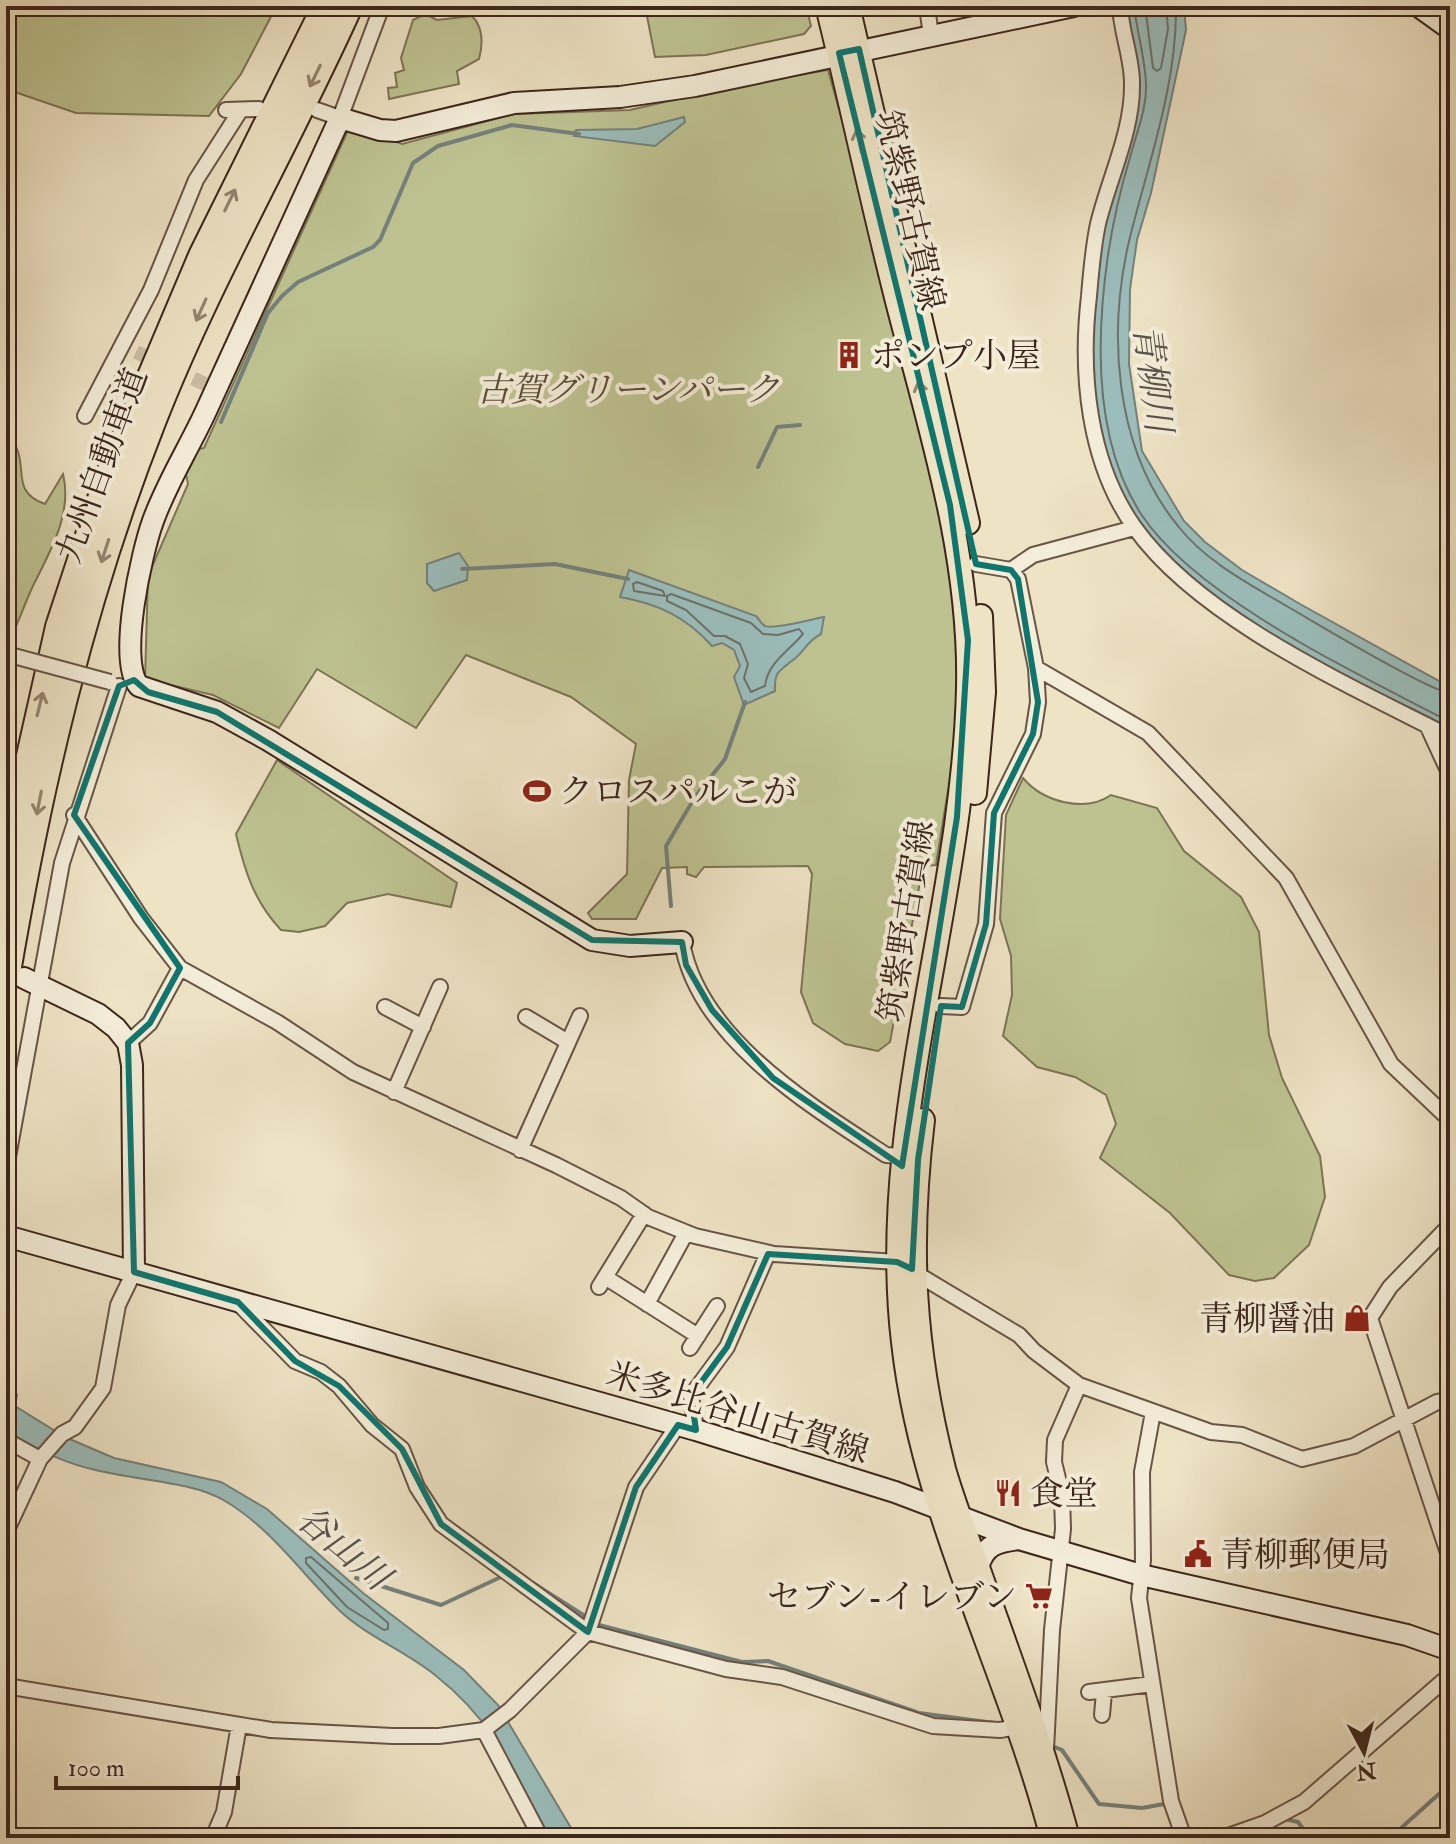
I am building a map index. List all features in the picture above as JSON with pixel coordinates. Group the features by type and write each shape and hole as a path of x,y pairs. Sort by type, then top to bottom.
{"highway":[{"name":"九州自動車道","path":"6,863 59,627 108,478 202,256 326,6"},
{"name":"九州自動車道","path":"23,981 51,741 85,615 117,517 152,421 208,293 349,6"}],"main road":[{"name":"筑紫野古賀線","path":"827,6 849,51 965,504 976,564 983,645 982,738 905,1265 952,1514 1052,1838"},
{"name":"筑紫野古賀線","path":"848,6 849,51 950,505 968,640 965,743 957,817 903,1156 907,1371 926,1458 978,1567 1046,1758 1068,1838"}],"street":[{"path":"6,1168 23,981 74,815 98,761 121,683 140,561 153,523 340,118 382,6"},
{"path":"931,35 928,14 935,6"},
{"path":"317,110 380,130 396,131 490,107 665,91 1074,6"},
{"path":"1120,6 1120,27 1133,82 1130,112 1098,225 1088,299 1087,364 1096,440 1108,476 1134,528 1156,554 1222,609 1394,711 1450,737"},
{"path":"1418,6 1450,29"},
{"path":"85,416 151,290 196,180 233,110 259,109"},
{"path":"121,345 136,352"},
{"path":"976,564 1011,570 1033,555 1134,528"},
{"path":"941,1006 962,1007 986,924 994,813 1033,734 1038,702 1036,668 1022,588 1011,570"},
{"path":"8,655 121,683 217,712 268,740 592,940 630,946 682,942 686,965 712,1010 773,1078 886,1155 903,1156"},
{"path":"1036,668 1148,733 1286,878 1391,1064 1450,1120"},
{"path":"1427,725 1450,775"},
{"path":"74,815 141,918 180,968 277,1022 353,1072 582,1178 644,1214 686,1233 768,1253 905,1265 1019,1335 1034,1351 1079,1385 1211,1432 1242,1435 1302,1459 1354,1446 1437,1402 1448,1405"},
{"path":"128,1043 150,1023 180,968"},
{"path":"6,1532 41,1458 62,1434 75,1427 103,1388 118,1305 134,1272 132,1065 128,1043 98,1014 23,981"},
{"path":"394,1092 440,987"},
{"path":"385,1007 423,1027"},
{"path":"520,1150 580,1016"},
{"path":"526,1017 568,1042"},
{"path":"644,1214 602,1282 647,1304 694,1342 717,1306"},
{"path":"1450,1225 1390,1287 1370,1318 1450,1559"},
{"path":"647,1304 686,1233"},
{"name":"米多比谷山古賀線","path":"6,1236 687,1428 895,1492 1019,1539 1141,1575 1407,1635 1450,1650"},
{"path":"6,1686 239,1725 353,1735 439,1736 484,1730 510,1710 588,1632 636,1487 687,1428 691,1396 727,1347 768,1253"},
{"path":"238,1302 295,1361 321,1372 339,1386 372,1425 402,1449 417,1487 441,1524 588,1632 726,1669 782,1677 933,1726 1000,1730 1018,1727"},
{"path":"1046,1758 1063,1529 1062,1495 1054,1462 1055,1440 1079,1385"},
{"path":"1153,1412 1142,1472 1139,1598 1171,1801 1184,1838"},
{"path":"6,1440 41,1458"},
{"path":"895,1492 906,1490 915,1482 926,1458"},
{"path":"978,1567 985,1550 993,1544 1019,1539"},
{"path":"1222,1838 1265,1823 1304,1802 1450,1675"},
{"path":"1102,1715 1096,1692 1152,1684"},
{"path":"213,1838 224,1812 239,1725"},
{"path":"484,1730 541,1838"}],"highlighted area":[{"path":"859,49 976,564 1011,570 1018,579 1038,702 1033,734 994,813 986,924 962,1007 941,1006 918,1160 912,1269 897,1262 768,1254 727,1347 691,1396 696,1430 678,1425 636,1487 588,1632 441,1524 402,1449 339,1386 295,1361 238,1302 134,1272 128,1043 150,1023 180,968 74,815 119,686 134,680 148,692 217,712 592,940 682,942 686,965 712,1010 773,1078 902,1166 957,817 968,640 950,505 839,53"}],"green space":[{"path":"6,6 276,7 241,74 209,116 76,113 6,89"},
{"path":"645,6 806,6 811,26 804,34 706,55 655,57"},
{"path":"425,14 437,20 472,16 481,36 479,59 457,71 459,84 389,99 388,88 397,87 395,73 404,70 401,58 413,20"},
{"name":"古賀グリーンパーク","path":"828,70 891,295 948,524 965,684 936,865 923,866 890,1042 878,1051 845,1044 813,1023 801,992 812,874 808,866 704,867 696,877 687,874 687,867 662,868 636,919 592,919 588,913 627,874 629,780 636,744 571,697 466,655 416,728 317,669 279,728 213,695 145,679 148,576 188,484 185,470 195,450 204,448 350,126 402,144 514,114 630,110 743,84"},
{"path":"6,433 19,454 26,491 45,504 63,474 65,504 52,547 12,635 6,637"},
{"path":"277,760 457,883 451,907 388,894 347,903 325,926 299,932 281,930 252,885 236,834"},
{"path":"1023,778 1042,793 1065,802 1089,803 1111,795 1157,808 1184,851 1241,897 1259,932 1269,1035 1282,1078 1320,1156 1325,1197 1309,1245 1274,1278 1255,1281 1229,1275 1170,1213 1100,1158 1116,1124 1106,1095 1075,1077 1037,1067 1003,1036 1012,995 1011,956 1000,919 1006,815"}],"water":[{"path":"1127,6 1184,6 1186,30 1151,193 1137,240 1130,289 1129,364 1142,451 1184,521 1205,542 1242,570 1450,687 1450,731 1278,639 1195,582 1160,550 1133,516 1117,487 1098,423 1092,356 1101,244 1122,157 1127,121"},
{"path":"684,117 685,122 655,146 574,136 576,130 637,129"},
{"path":"459,553 468,566 467,580 434,591 427,583 427,564"},
{"path":"629,570 756,616 769,627 824,617 821,634 778,672 775,691 744,705 734,677 740,666 734,650 722,643 712,646 692,627 670,613 647,603 620,597"},
{"path":"6,1394 17,1395 15,1406 65,1437 114,1458 221,1482 267,1509 363,1593 464,1670 498,1705 577,1838 547,1838 501,1749 473,1711 435,1675 373,1636 339,1610 272,1538 242,1512 212,1494 84,1467 6,1433"}],"waterway":[{"path":"221,422 268,313 298,282 373,247 380,240 413,163 438,146 512,125 579,134"},
{"path":"758,467 777,427 800,425"},
{"path":"462,569 555,564 628,579"},
{"path":"671,906 666,846 695,797 725,759 745,702"},
{"name":"谷山川","path":"356,1578 441,1605 503,1576"},
{"path":"533,1583 599,1625 742,1662 768,1661 919,1713 1002,1724"},
{"path":"1050,1745 1062,1750 1099,1804 1142,1808 1164,1804"},
{"path":"1390,1838 1450,1784"},
{"path":"1281,1818 1298,1822 1310,1838"},
{"path":"1207,1838 1219,1834"}],"tunnel":[{"path":"136,352 216,389"}],"place":[{"name":"ポンプ小屋","path":"849,355"},
{"name":"クロスパルこが","path":"537,791"},
{"name":"青柳醤油","path":"1357,1318"},
{"name":"食堂","path":"1008,1493"},
{"name":"青柳郵便局","path":"1198,1554"},
{"name":"セブン-イレブン","path":"1039,1596"}],"water label":[{"name":"青柳川","path":"1154,378"}]}
